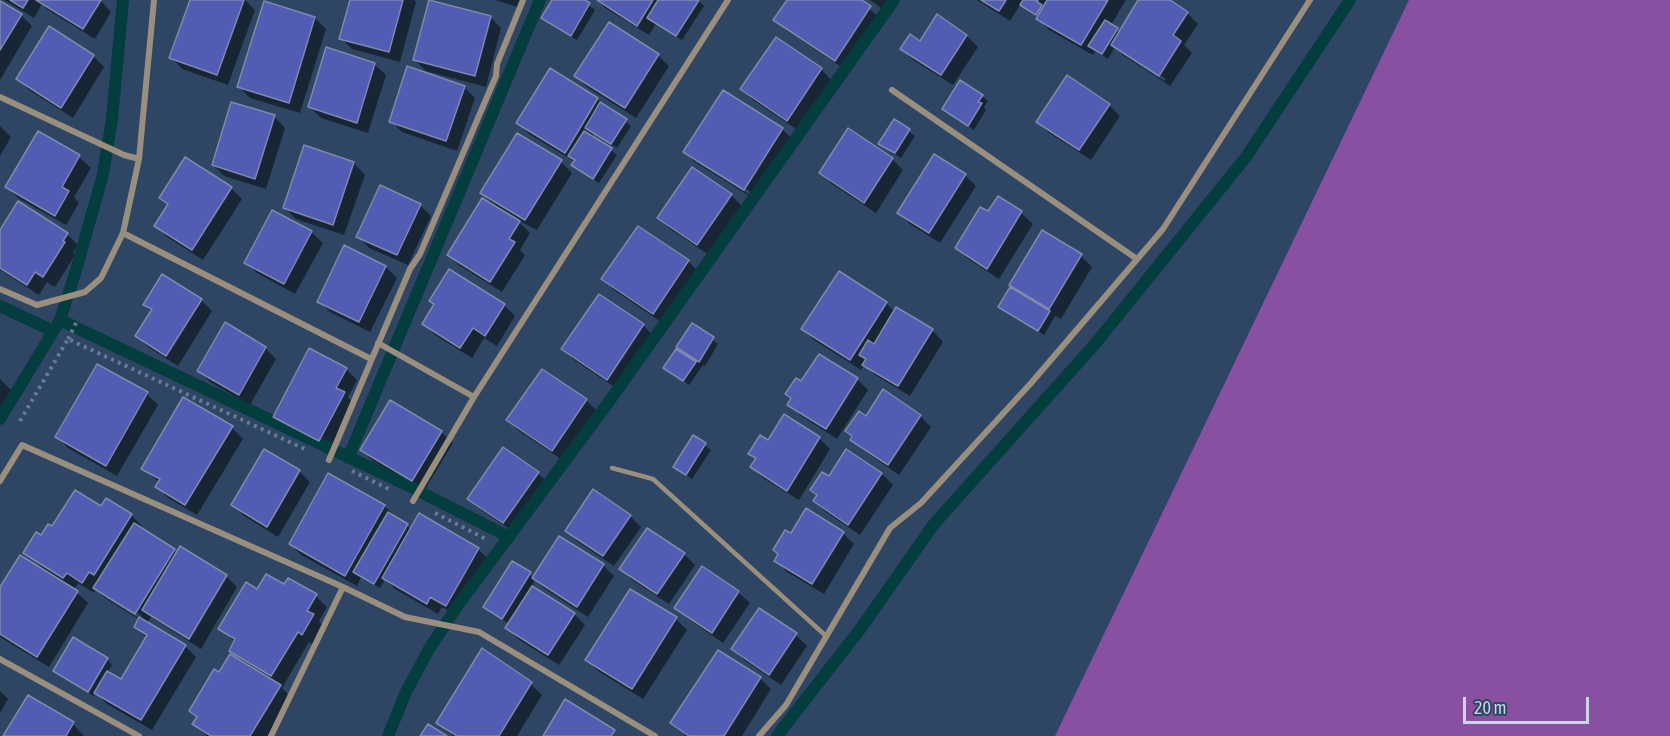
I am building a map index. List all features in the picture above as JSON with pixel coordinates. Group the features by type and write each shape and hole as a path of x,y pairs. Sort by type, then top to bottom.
{"street":[{"path":"0,289 37,305 85,292 101,278 123,233 139,159 154,0"},
{"path":"330,457 496,76 497,64 523,0"},
{"path":"414,498 474,397 728,0"},
{"path":"759,736 786,705 890,528 921,503 1032,382 1169,220 1310,0"},
{"path":"892,90 1137,259"},
{"path":"0,97 124,155 139,159"},
{"path":"123,233 371,359"},
{"path":"378,344 474,397"},
{"path":"0,481 22,445 343,587 405,617 479,632 655,736"},
{"path":"271,736 343,587"},
{"path":"0,659 139,736"}],"lane":[{"path":"612,468 653,479 826,636"}],"path":[{"path":"22,445 18,424 78,320"},
{"path":"68,339 330,457 414,498 488,540"}],"shaded area":[{"path":"1409,0 1670,0 1670,736 1055,736"}],"building":[{"path":"10,0 28,0 23,8"},
{"path":"36,0 101,0 83,29"},
{"path":"190,0 244,0 217,75 169,58"},
{"path":"350,0 403,0 389,52 339,39"},
{"path":"429,0 491,16 475,76 413,60"},
{"path":"552,0 585,0 590,3 571,36 541,18"},
{"path":"597,0 653,0 637,26"},
{"path":"658,0 699,0 676,36 647,18"},
{"path":"787,0 862,0 871,6 835,61 773,20"},
{"path":"981,0 1006,0 999,11"},
{"path":"1023,0 1038,0 1037,2 1042,5 1036,15 1020,5"},
{"path":"1047,0 1108,0 1081,45 1036,19"},
{"path":"1138,0 1170,0 1188,12 1173,35 1181,41 1159,76 1111,45"},
{"path":"0,1 22,14 0,50"},
{"path":"264,1 315,17 289,103 237,87"},
{"path":"937,14 967,35 941,75 900,49 910,34 920,41"},
{"path":"1105,20 1118,28 1102,54 1088,46"},
{"path":"609,22 659,54 625,108 574,76"},
{"path":"49,26 94,55 61,108 16,79"},
{"path":"776,37 822,68 787,121 740,89"},
{"path":"326,47 375,63 357,123 308,107"},
{"path":"407,66 465,86 446,141 389,122"},
{"path":"550,68 598,98 565,153 516,123"},
{"path":"1067,75 1110,104 1079,150 1036,122"},
{"path":"960,80 983,95 978,102 982,103 968,126 942,109"},
{"path":"723,90 783,128 744,190 683,152"},
{"path":"231,102 275,115 255,179 212,165"},
{"path":"600,102 627,119 611,144 585,128"},
{"path":"894,119 910,129 895,153 878,144"},
{"path":"848,128 893,158 864,203 819,173"},
{"path":"38,131 80,155 62,187 69,191 55,216 5,187"},
{"path":"584,131 612,148 593,179 571,165 575,160 568,156"},
{"path":"517,133 562,160 525,220 480,193"},
{"path":"304,145 354,162 333,225 283,208"},
{"path":"934,154 966,174 929,233 897,213"},
{"path":"185,157 232,187 192,250 154,226 168,204 159,198"},
{"path":"692,167 732,194 697,245 657,218"},
{"path":"380,185 421,204 397,255 356,237"},
{"path":"998,196 1022,211 987,269 955,248 980,207 988,211"},
{"path":"482,198 520,221 509,239 515,242 490,282 447,255"},
{"path":"18,201 68,233 63,241 65,242 43,277 35,272 27,285 0,268 0,230"},
{"path":"272,210 312,231 284,284 244,263"},
{"path":"638,226 689,260 653,314 601,279"},
{"path":"1042,230 1082,254 1049,309 1009,285"},
{"path":"344,245 386,266 359,322 317,302"},
{"path":"449,269 505,304 485,336 473,328 460,348 422,324 434,304 429,301"},
{"path":"839,271 887,302 850,360 801,329"},
{"path":"162,274 202,299 166,356 135,336 152,309 143,305"},
{"path":"1010,287 1050,311 1038,331 998,307"},
{"path":"599,294 644,324 607,380 561,349"},
{"path":"896,307 933,329 898,386 862,365 866,359 859,355 868,340 874,344"},
{"path":"225,322 266,347 239,395 197,371"},
{"path":"692,323 714,337 699,362 676,347"},
{"path":"309,348 347,368 336,388 345,392 319,441 273,417"},
{"path":"676,349 696,362 683,381 663,368"},
{"path":"819,354 858,378 826,429 787,405 791,398 785,394 796,378 801,381"},
{"path":"97,364 148,392 106,466 55,437"},
{"path":"542,369 587,399 552,451 506,420"},
{"path":"883,389 921,415 888,465 850,440 852,436 845,431 859,411 866,416"},
{"path":"183,397 233,426 185,505 155,487 160,479 141,469"},
{"path":"390,400 442,431 412,481 360,450"},
{"path":"784,414 820,437 787,491 750,467 756,458 748,454 760,435 768,440"},
{"path":"693,435 706,443 686,475 673,467"},
{"path":"503,447 539,472 503,523 467,499"},
{"path":"264,449 300,470 267,527 231,505"},
{"path":"846,449 882,473 848,525 813,501 817,495 810,490 822,472 829,476"},
{"path":"328,473 385,505 345,576 289,544"},
{"path":"593,489 631,515 603,556 565,531"},
{"path":"75,490 101,506 106,498 132,514 94,575 89,572 82,583 67,573 63,578 23,553 36,532 41,535 48,524 52,526"},
{"path":"806,508 844,532 812,584 774,561 778,554 773,550 785,530 791,533"},
{"path":"388,512 408,524 374,584 353,572"},
{"path":"419,513 479,548 446,606 430,597 427,604 382,578"},
{"path":"134,523 175,549 135,614 93,588"},
{"path":"647,528 685,553 657,594 619,569"},
{"path":"559,536 604,564 577,607 532,578"},
{"path":"180,546 227,575 189,639 142,610"},
{"path":"20,555 78,591 37,657 0,634 0,587"},
{"path":"512,561 531,572 502,619 483,607"},
{"path":"702,566 739,591 712,633 674,608"},
{"path":"266,574 284,584 288,578 317,594 307,611 314,614 302,635 298,632 271,676 229,651 235,639 218,629 246,582 257,589"},
{"path":"532,586 575,613 548,655 505,628"},
{"path":"630,589 677,617 632,689 585,660"},
{"path":"759,608 797,633 769,675 731,649"},
{"path":"139,617 186,645 141,720 94,693 107,671 121,679 147,635 134,627"},
{"path":"73,637 108,658 88,692 53,671"},
{"path":"482,648 532,682 499,736 457,736 436,723"},
{"path":"718,650 761,677 724,736 689,736 670,723"},
{"path":"230,654 281,685 250,736 211,736 192,724 197,717 189,711 214,669 219,672"},
{"path":"28,695 74,722 66,736 3,736"},
{"path":"565,699 615,730 611,736 543,736"},
{"path":"428,724 447,736 420,736"}],"waterway":[{"path":"0,419 60,320 77,267 103,174 112,119 123,0"},
{"path":"348,458 540,0"},
{"path":"388,736 406,692 429,649 458,605 608,403 894,0"},
{"path":"777,736 861,628 934,524 1095,344 1246,157 1350,0"},
{"path":"0,306 53,331"},
{"path":"60,320 405,484 509,537"}]}
